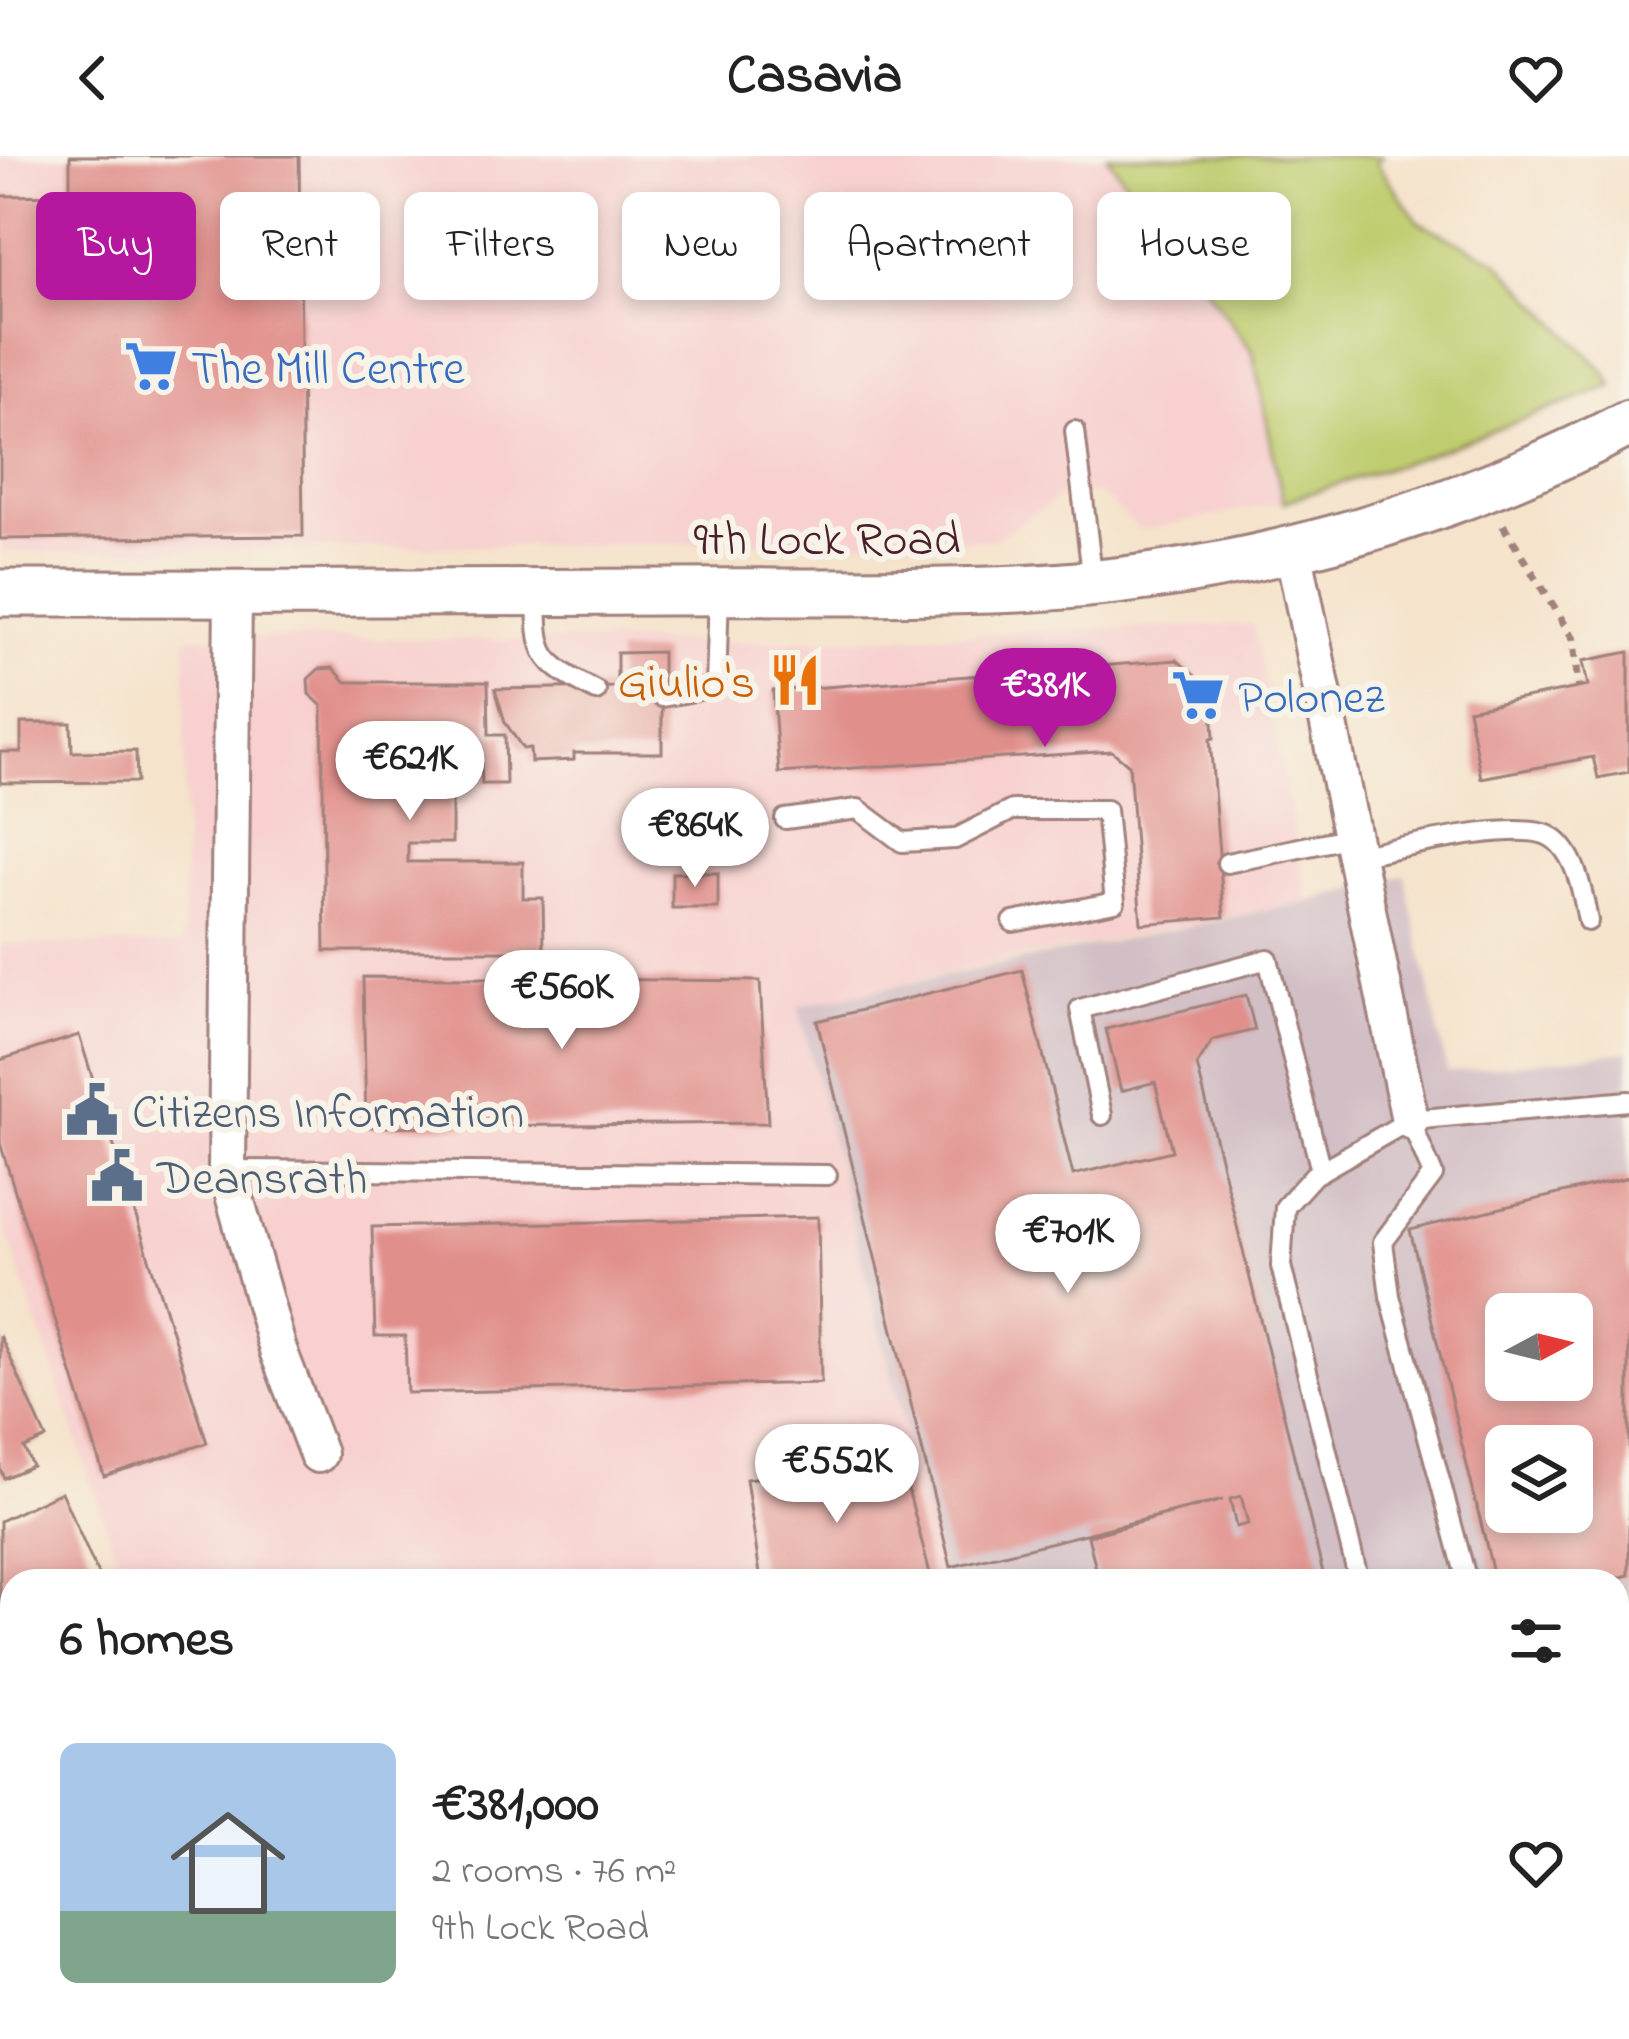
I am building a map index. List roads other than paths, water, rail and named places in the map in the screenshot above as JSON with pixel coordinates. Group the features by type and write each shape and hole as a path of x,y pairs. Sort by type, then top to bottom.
{"street":[{"name":"9th Lock Road","path":"0,593 1020,589 1093,583 1293,549 1471,493 1629,423"},
{"path":"1293,549 1410,1120"},
{"path":"233,593 227,1170 278,1349 318,1454"}],"lane":[{"path":"1075,431 1093,583"},
{"path":"662,697 716,687 719,591"},
{"path":"537,593 538,646 558,671 596,692"},
{"path":"785,819 857,808 902,842 955,839 1012,810 1106,810 1122,882 1115,902 1012,922"},
{"path":"1227,863 1518,828 1552,837 1580,876 1588,921"},
{"path":"1102,1115 1080,1009 1268,959 1321,1172"},
{"path":"1356,1569 1281,1266 1285,1207 1321,1172 1410,1120 1629,1101"},
{"path":"1410,1120 1433,1175 1383,1242 1390,1295 1464,1569"},
{"path":"227,1170 827,1175"}],"place":[{"name":"The Mill Centre","path":"151,366"},
{"name":"Giulio's","path":"795,680"},
{"name":"Polonez","path":"1198,695"},
{"name":"Citizens Information","path":"92,1110"},
{"name":"Deansrath","path":"117,1176"}]}
